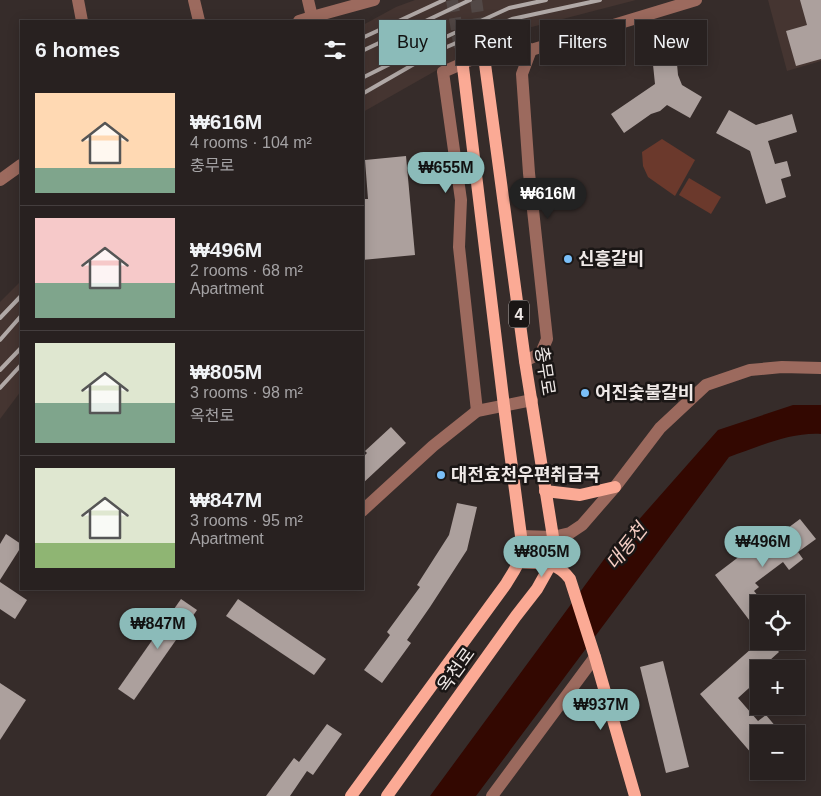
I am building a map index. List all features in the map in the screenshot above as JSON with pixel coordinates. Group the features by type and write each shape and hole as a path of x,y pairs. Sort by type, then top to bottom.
{"main road":[{"name":"충무로","path":"486,65 526,361 553,537 551,564"},
{"name":"4","path":"463,67 521,536 522,551 519,562"},
{"path":"546,491 580,495 615,487"},
{"path":"351,796 506,584 519,562 551,564 564,571 570,579 595,657 635,796"},
{"name":"옥천로","path":"387,796 516,616 537,590 551,564"}],"street":[{"path":"78,0 82,20"},
{"path":"194,0 199,20"},
{"path":"308,0 312,16"},
{"path":"302,20 374,0"},
{"path":"531,50 696,0"},
{"path":"477,411 458,247 461,200 443,72 516,40 531,50"},
{"path":"526,361 541,353 547,339 522,74 531,50"},
{"path":"0,180 20,166"},
{"path":"521,536 553,537 570,533 582,525 615,487 660,428 706,385 750,370 782,367 821,368"},
{"path":"364,509 433,446 477,411 532,400"},
{"path":"492,796 595,657"}],"shaded area":[{"path":"415,0 636,0 559,20 540,20 540,25 530,27 530,20 456,20 456,61 364,111 364,24 396,7"},
{"path":"768,0 821,0 821,61 787,71"},
{"path":"662,139 695,160 675,196 648,177 643,166 642,152"},
{"path":"689,178 721,197 711,214 679,195"},
{"path":"20,282 20,392 0,419 0,302"}],"water":[{"name":"대동천","path":"793,405 821,405 821,434 798,435 786,438 729,457 476,796 430,796 605,558 718,430"}],"building":[{"path":"800,0 821,0 821,59 796,66 786,31 807,25"},
{"path":"653,65 677,65 678,75 682,85 702,97 690,118 667,105 624,133 611,114 655,84"},
{"path":"729,110 756,125 792,114 797,132 768,141 775,164 787,161 791,176 781,179 786,197 766,204 750,151 716,133"},
{"path":"406,156 415,255 364,260 364,199 368,199 365,160"},
{"path":"391,427 406,443 364,482 364,456 367,453 365,451"},
{"path":"457,503 477,507 467,550 407,640 411,643 382,683 364,670 390,635 387,632 420,587 417,585 449,535"},
{"path":"800,519 816,539 798,552 803,559 789,570 783,562 755,583 759,587 754,591 757,595 750,595 750,621 715,575 749,549 753,554"},
{"path":"6,534 20,543 20,549 0,580 0,544"},
{"path":"0,582 27,600 15,619 0,609"},
{"path":"181,599 197,610 134,700 118,689"},
{"path":"238,599 326,659 314,675 226,616"},
{"path":"750,650 777,650 779,652 770,660 750,660 750,687 738,698 750,712 750,715 753,715 758,721 766,715 774,725 750,725 750,752 700,694"},
{"path":"663,661 689,767 666,773 640,667"},
{"path":"0,683 26,700 0,740"},
{"path":"327,724 342,734 313,775 307,771 290,796 266,796 294,758 299,762"}],"tunnel":[{"path":"452,0 463,67"},
{"path":"476,0 479,20"}],"railway":[{"path":"364,37 444,0"},
{"path":"364,50 470,0"},
{"path":"364,77 509,8 546,0"},
{"path":"364,93 435,52 512,19 600,0"},
{"path":"0,318 20,297"},
{"path":"0,340 20,317"},
{"path":"0,370 20,349"},
{"path":"0,388 20,366"}],"place":[{"name":"신흥갈비","path":"568,259"},
{"name":"어진숯불갈비","path":"585,393"},
{"name":"대전효천우편취급국","path":"441,475"}]}
